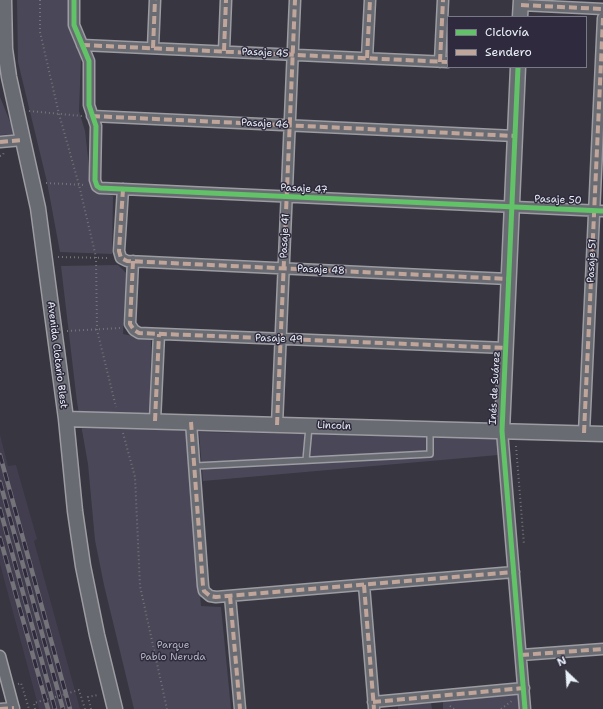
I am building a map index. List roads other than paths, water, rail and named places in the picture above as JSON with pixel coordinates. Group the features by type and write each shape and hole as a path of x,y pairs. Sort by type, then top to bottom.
{"street":[{"name":"Avenida Clotario Blest","path":"4,0 5,50 9,77 38,208 66,419 75,511 83,566 94,621 115,709"},
{"path":"74,0 74,25 89,61 89,105 92,116"},
{"path":"153,48 155,0"},
{"path":"224,52 226,0"},
{"name":"Pasaje 41","path":"277,424 295,0"},
{"path":"367,58 370,0"},
{"path":"443,0 444,62"},
{"path":"521,7 603,9"},
{"name":"Pasaje 51","path":"584,433 599,211 603,18"},
{"name":"Pasaje 45","path":"82,45 444,62"},
{"name":"Inés de Suárez","path":"518,68 502,431 525,709"},
{"name":"Pasaje 46","path":"92,116 515,136"},
{"name":"Pasaje 47","path":"92,116 95,122 96,131 95,180 97,186 103,189 512,207"},
{"path":"0,142 23,140"},
{"name":"Pasaje 48","path":"123,189 119,251 121,258 127,261 509,278"},
{"name":"Pasaje 50","path":"512,207 599,211"},
{"name":"Pasaje 49","path":"133,261 130,320 132,328 140,333 506,348"},
{"path":"155,421 159,334"},
{"name":"Lincoln","path":"66,419 603,434"},
{"path":"191,422 203,586 207,594 213,597 514,572"},
{"path":"364,585 374,706 524,688"},
{"path":"230,596 240,709"},
{"path":"521,655 603,649"},
{"path":"0,656 14,709 0,709"}],"lane":[{"path":"306,460 309,425"},
{"path":"195,466 430,454 430,429"}],"railway":[{"path":"0,455 70,709"},
{"path":"0,482 63,709"},
{"path":"0,509 55,709"},
{"path":"0,538 48,709"}],"park label":[{"name":"Parque Pablo Neruda","path":"173,650"}]}
